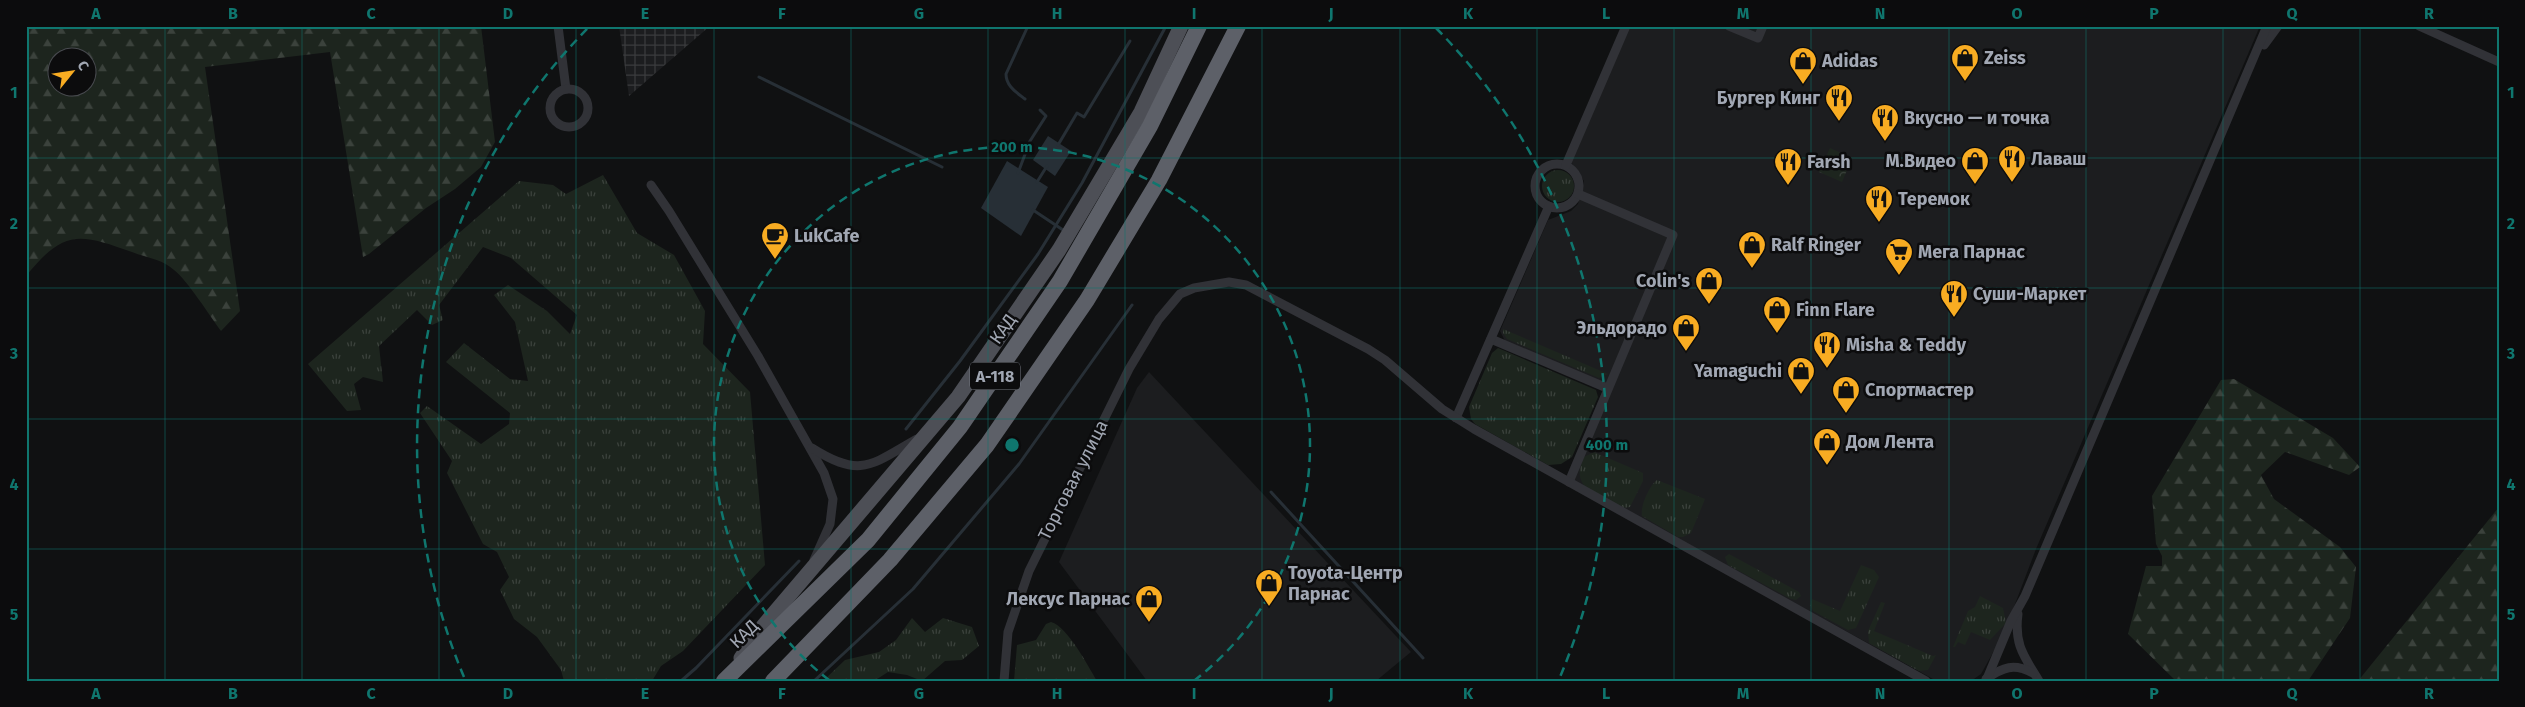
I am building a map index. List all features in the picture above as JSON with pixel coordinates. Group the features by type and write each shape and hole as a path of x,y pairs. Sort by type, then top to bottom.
{"highway":[{"name":"КАД","path":"725,680 868,540 960,427 1060,281 1150,126 1199,26"},
{"name":"А-118","path":"773,681 890,560 987,445 1086,300 1144,204 1238,26"}],"main road":[{"path":"725,680 764,625 958,397 1059,250 1141,112 1181,26"}],"street":[{"path":"558,26 566,89"},
{"path":"1566,165 1626,26"},
{"path":"1729,26 1758,38 1763,26"},
{"path":"1985,680 2011,621 2018,611 2256,58 2267,26"},
{"path":"2256,58 2278,26"},
{"path":"2419,26 2499,62"},
{"path":"566,89 574,90 586,100 587,115 576,126 560,125 550,113 553,97 566,89"},
{"path":"1552,164 1566,165 1572,169 1579,181 1578,194 1569,205 1562,208 1549,206 1538,197 1536,191 1537,178 1540,172 1552,164"},
{"path":"651,185 758,356 812,448 833,499 830,524 807,574"},
{"path":"1569,482 1673,235 1578,194"},
{"path":"1549,206 1456,418 1926,681"},
{"name":"Торговая улица","path":"1004,681 1008,632 1024,582 1040,544 1129,369 1159,319 1180,294 1212,283 1229,282 1246,285 1368,348 1385,360 1442,409 1456,418"},
{"path":"1492,339 1607,388"},
{"path":"812,448 834,462 852,467 874,463 928,433"},
{"path":"2018,611 2016,635 2019,648 2036,677"},
{"path":"1985,680 2007,667 2015,666 2036,677"}],"shaded area":[{"path":"619,26 710,26 629,96"},
{"path":"1630,26 2260,26 2036,549 2004,633 1981,674 1971,681 1933,679 1566,477 1605,385 1505,341 1500,331 1548,220 1571,211 1578,204 1584,181 1571,162"},
{"path":"1048,136 1071,151 1055,176 1033,160"},
{"path":"1007,161 1048,187 1021,236 981,208"},
{"path":"1149,372 1411,652 1376,681 1147,681 1059,562 1137,388"}],"green space":[{"path":"26,26 481,26 495,142 481,167 369,254 363,257 330,52 205,67 240,311 221,331 180,275 169,266 154,259 98,241 73,239 51,250 26,276"},
{"path":"1830,148 1852,158 1842,182 1819,172"},
{"path":"1558,170 1564,171 1569,175 1573,180 1573,192 1569,197 1564,201 1558,202 1552,201 1547,197 1543,192 1542,186 1543,180 1547,175 1552,171"},
{"path":"603,175 637,233 674,255 705,311 703,344 750,392 765,565 683,651 661,666 652,681 564,681 561,670 537,637 514,619 500,590 509,577 497,552 483,544 447,473 452,461 420,413 427,406 481,444 509,424 510,413 446,362 464,343 510,379 528,381 515,322 494,295 508,285 547,311 570,334 577,315 511,258 483,247 439,305 443,320 432,325 417,310 379,346 383,382 363,377 354,384 361,410 347,411 308,364 519,181 553,185 566,194"},
{"path":"1503,329 1608,374 1599,378 1507,339"},
{"path":"1498,348 1596,390 1598,397 1572,457 1561,464 1548,465 1475,424 1471,419 1469,407 1492,353"},
{"path":"2234,379 2333,438 2360,467 2349,475 2285,452 2261,475 2274,499 2340,547 2356,567 2350,618 2308,681 2176,681 2128,634 2146,566 2162,566 2162,556 2156,544 2152,496 2221,380"},
{"path":"1594,452 1643,473 1643,481 1630,507 1623,508 1585,487 1582,483 1580,472 1584,457"},
{"path":"1657,480 1705,499 1691,533 1678,537 1642,516 1642,507 1646,497"},
{"path":"2499,507 2499,681 2358,681"},
{"path":"1729,554 1799,592 1801,596 1796,600 1791,599 1728,565 1725,557"},
{"path":"1861,565 1874,570 1879,577 1856,628 1848,630 1813,611 1810,605 1812,599 1840,611"},
{"path":"1980,596 2003,608 2006,623 1990,640 1971,632 1965,645 1958,642 1953,647 1968,611 1975,607"},
{"path":"1881,602 1885,603 1874,631 1933,656 1936,655 1928,670 1919,671 1869,643 1868,631"},
{"path":"912,618 925,632 943,618 972,627 979,646 962,660 945,661 922,681 907,675 888,672 874,681 823,681 845,660 879,652 896,640"},
{"path":"1051,622 1057,625 1071,639 1097,681 1014,681 1017,645 1036,640 1046,624"}],"waterway":[{"path":"1025,99 1010,85 1006,74 1028,26"},
{"path":"906,429 960,361 1038,254 1082,183 1166,26"},
{"path":"1058,145 1077,113 1084,117 1130,41"},
{"path":"759,77 942,167"},
{"path":"1018,173 1030,141 1046,116 1040,110"},
{"path":"1037,182 1047,166"},
{"path":"1033,210 1063,230"},
{"path":"814,681 913,589 1019,464 1132,305"},
{"path":"1271,492 1423,658"},
{"path":"681,681 696,668 799,561"}],"place":[{"name":"Zeiss","path":"1965,82"},
{"name":"Adidas","path":"1803,85"},
{"name":"Бургер Кинг","path":"1839,122"},
{"name":"Вкусно — и точка","path":"1885,142"},
{"name":"Лаваш","path":"2012,183"},
{"name":"М.Видео","path":"1975,185"},
{"name":"Farsh","path":"1788,186"},
{"name":"Теремок","path":"1879,223"},
{"name":"LukCafe","path":"775,260"},
{"name":"Ralf Ringer","path":"1752,269"},
{"name":"Мега Парнас","path":"1899,276"},
{"name":"Colin's","path":"1709,305"},
{"name":"Суши-Маркет","path":"1954,318"},
{"name":"Finn Flare","path":"1777,334"},
{"name":"Эльдорадо","path":"1686,352"},
{"name":"Misha & Teddy","path":"1827,369"},
{"name":"Yamaguchi","path":"1801,395"},
{"name":"Спортмастер","path":"1846,414"},
{"name":"Дом Лента","path":"1827,466"},
{"name":"Toyota-Центр Парнас","path":"1269,607"},
{"name":"Лексус Парнас","path":"1149,623"}]}
